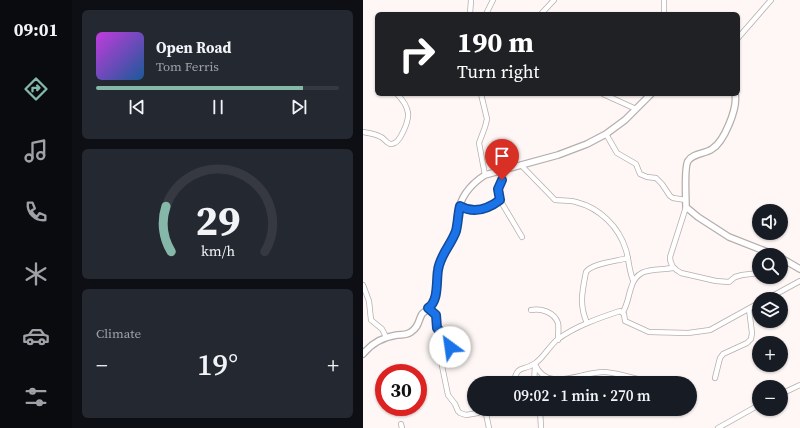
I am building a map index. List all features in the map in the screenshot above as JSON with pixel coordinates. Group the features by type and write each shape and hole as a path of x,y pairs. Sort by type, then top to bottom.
{"street":[{"path":"470,12 471,0"},
{"path":"487,12 493,0"},
{"path":"543,12 555,0"},
{"path":"664,0 664,12"},
{"path":"740,36 771,0"},
{"path":"363,132 380,136 389,144 394,144 399,139 405,128 408,114 407,108 398,96"},
{"path":"481,96 487,119 479,143 485,175"},
{"path":"607,96 635,109"},
{"path":"363,354 374,343 386,337 404,335 411,332 419,324 422,315 428,308 431,307 435,297 440,260 456,230 460,206 470,186 475,180 485,175 573,150 606,134 625,120 649,96"},
{"path":"735,96 733,114 719,144 711,150 694,156 688,162 686,170 686,204 670,263 673,268 681,272 716,281 729,282 735,277 752,274"},
{"path":"606,134 617,153 636,164 640,174 647,178 656,178 670,196 686,204 698,217 729,237 757,248"},
{"path":"521,165 555,200 571,201 583,204 603,215 613,224 620,236 628,258 630,274 633,280"},
{"path":"506,169 498,189 500,200 522,237"},
{"path":"460,206 471,210 480,210 491,206 500,200"},
{"path":"587,323 581,302 586,272 596,266 628,258"},
{"path":"788,262 800,269"},
{"path":"673,268 643,272 635,277 630,290 628,303 623,312 625,321 649,332 688,333 710,330 752,306"},
{"path":"780,292 800,281"},
{"path":"363,285 369,301 371,320 382,329 386,337"},
{"path":"428,308 436,315 437,328 448,340 450,347 441,353 440,356 447,395 453,400 460,414 467,415"},
{"path":"531,310 537,308 553,314 558,324 558,340"},
{"path":"715,378 720,358 723,354 747,343 751,339 752,333 749,308"},
{"path":"515,376 520,369 535,364 558,340 587,323 620,311 623,312"},
{"path":"535,364 538,371 544,376"},
{"path":"534,376 535,364"},
{"path":"584,376 604,372 622,376"},
{"path":"788,391 800,385"},
{"path":"718,428 752,409"},
{"path":"486,416 489,428"},
{"path":"540,416 541,428"}],"route":[{"path":"450,347 448,340 437,328 436,315 428,308 431,307 435,297 440,260 456,230 460,206 475,211 496,203 500,200 498,189 502,180"}]}
